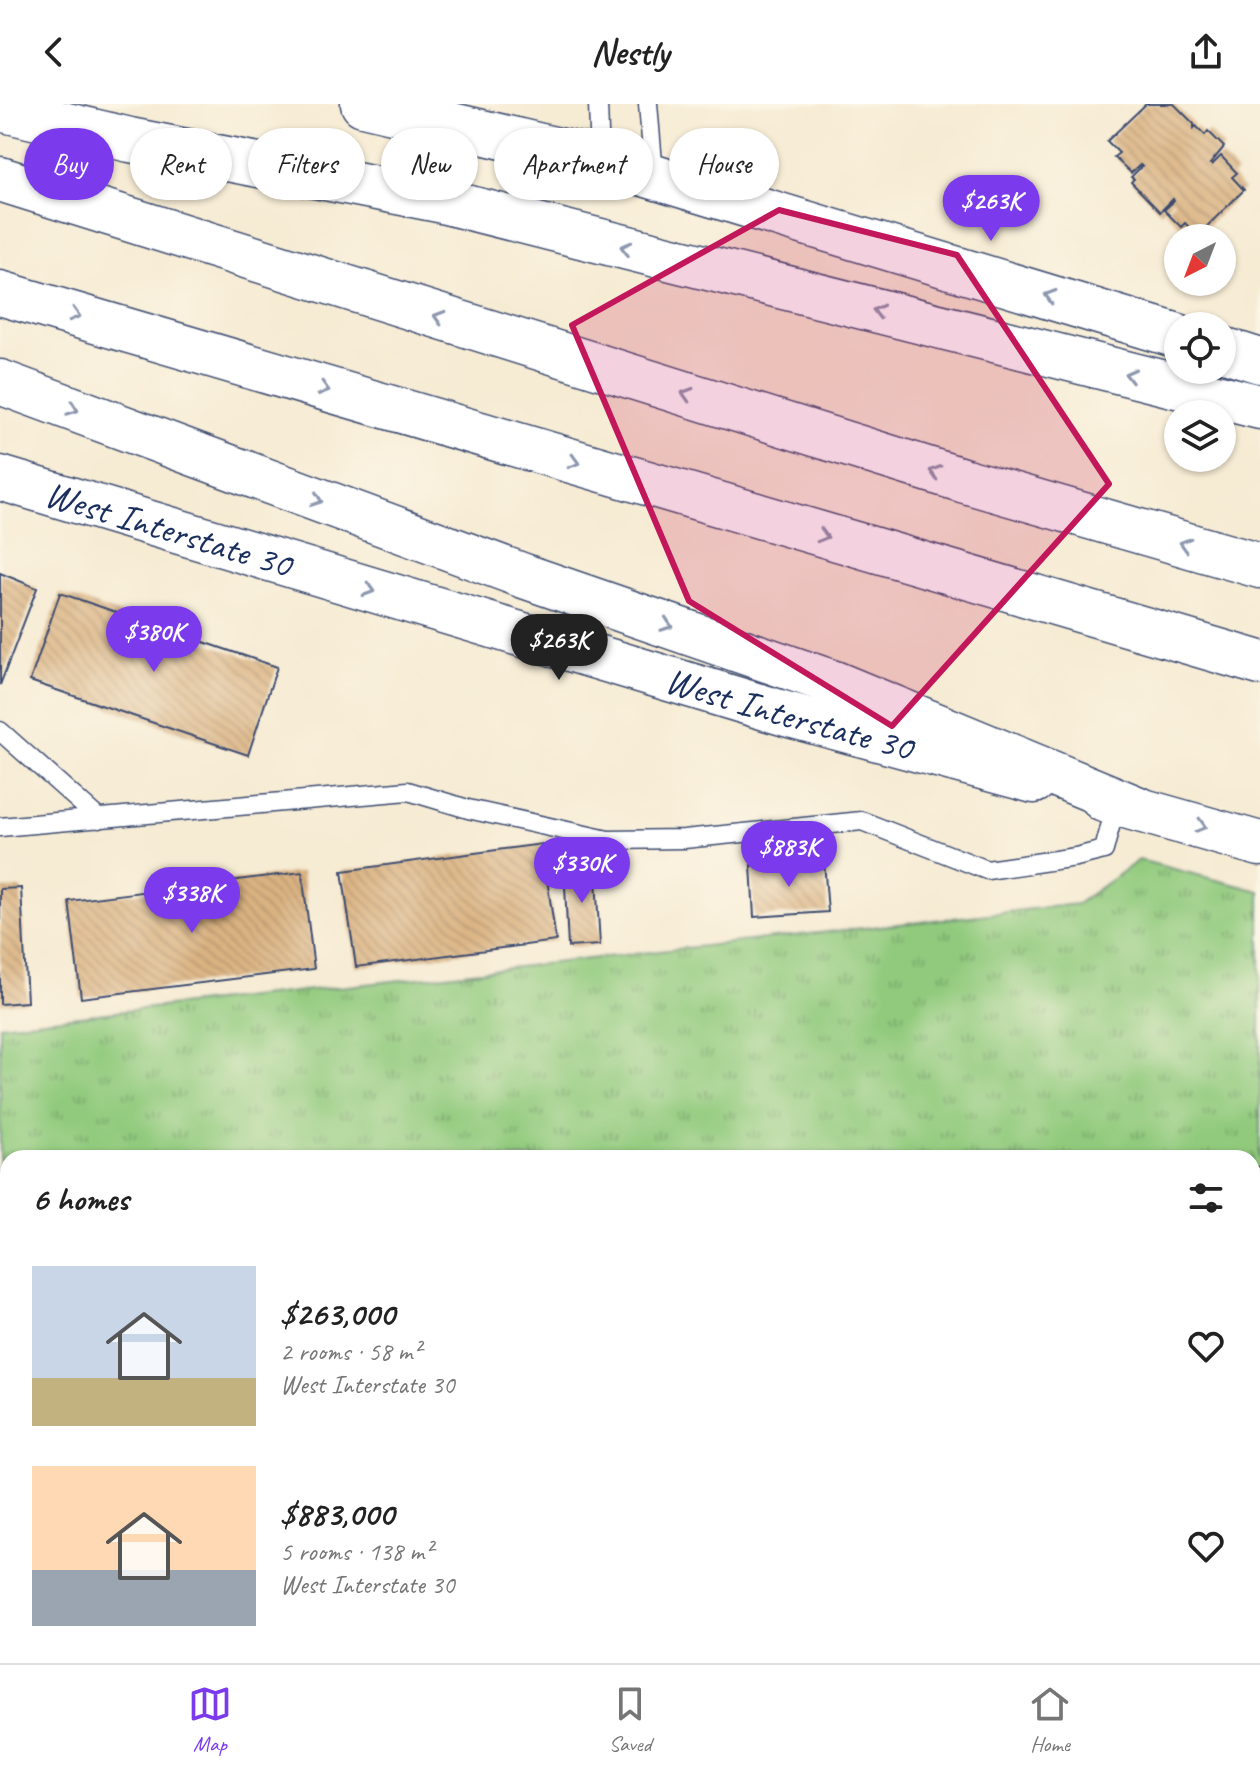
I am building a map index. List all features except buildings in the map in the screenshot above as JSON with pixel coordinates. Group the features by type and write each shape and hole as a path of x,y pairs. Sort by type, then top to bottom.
{"main road":[{"path":"363,104 494,136"},
{"path":"0,109 130,140 438,200 1260,407"},
{"path":"654,178 1164,332"},
{"path":"0,179 946,476 1260,566"},
{"path":"0,293 1260,663"},
{"path":"1236,353 1260,361"},
{"path":"0,382 524,576 834,683 1129,807"},
{"name":"West Interstate 30","path":"0,478 771,710 1260,844"}],"lane":[{"path":"598,104 599,128"},
{"path":"648,104 654,178"},
{"path":"0,731 99,819"},
{"path":"0,827 408,791 468,809 608,840 684,839 862,821 987,870 1104,850 1129,807"}],"highlighted area":[{"path":"779,210 957,255 1109,484 892,726 689,601 572,325"}],"green space":[{"path":"1139,860 1260,891 1260,1150 0,1150 0,1025 1077,904"}]}
